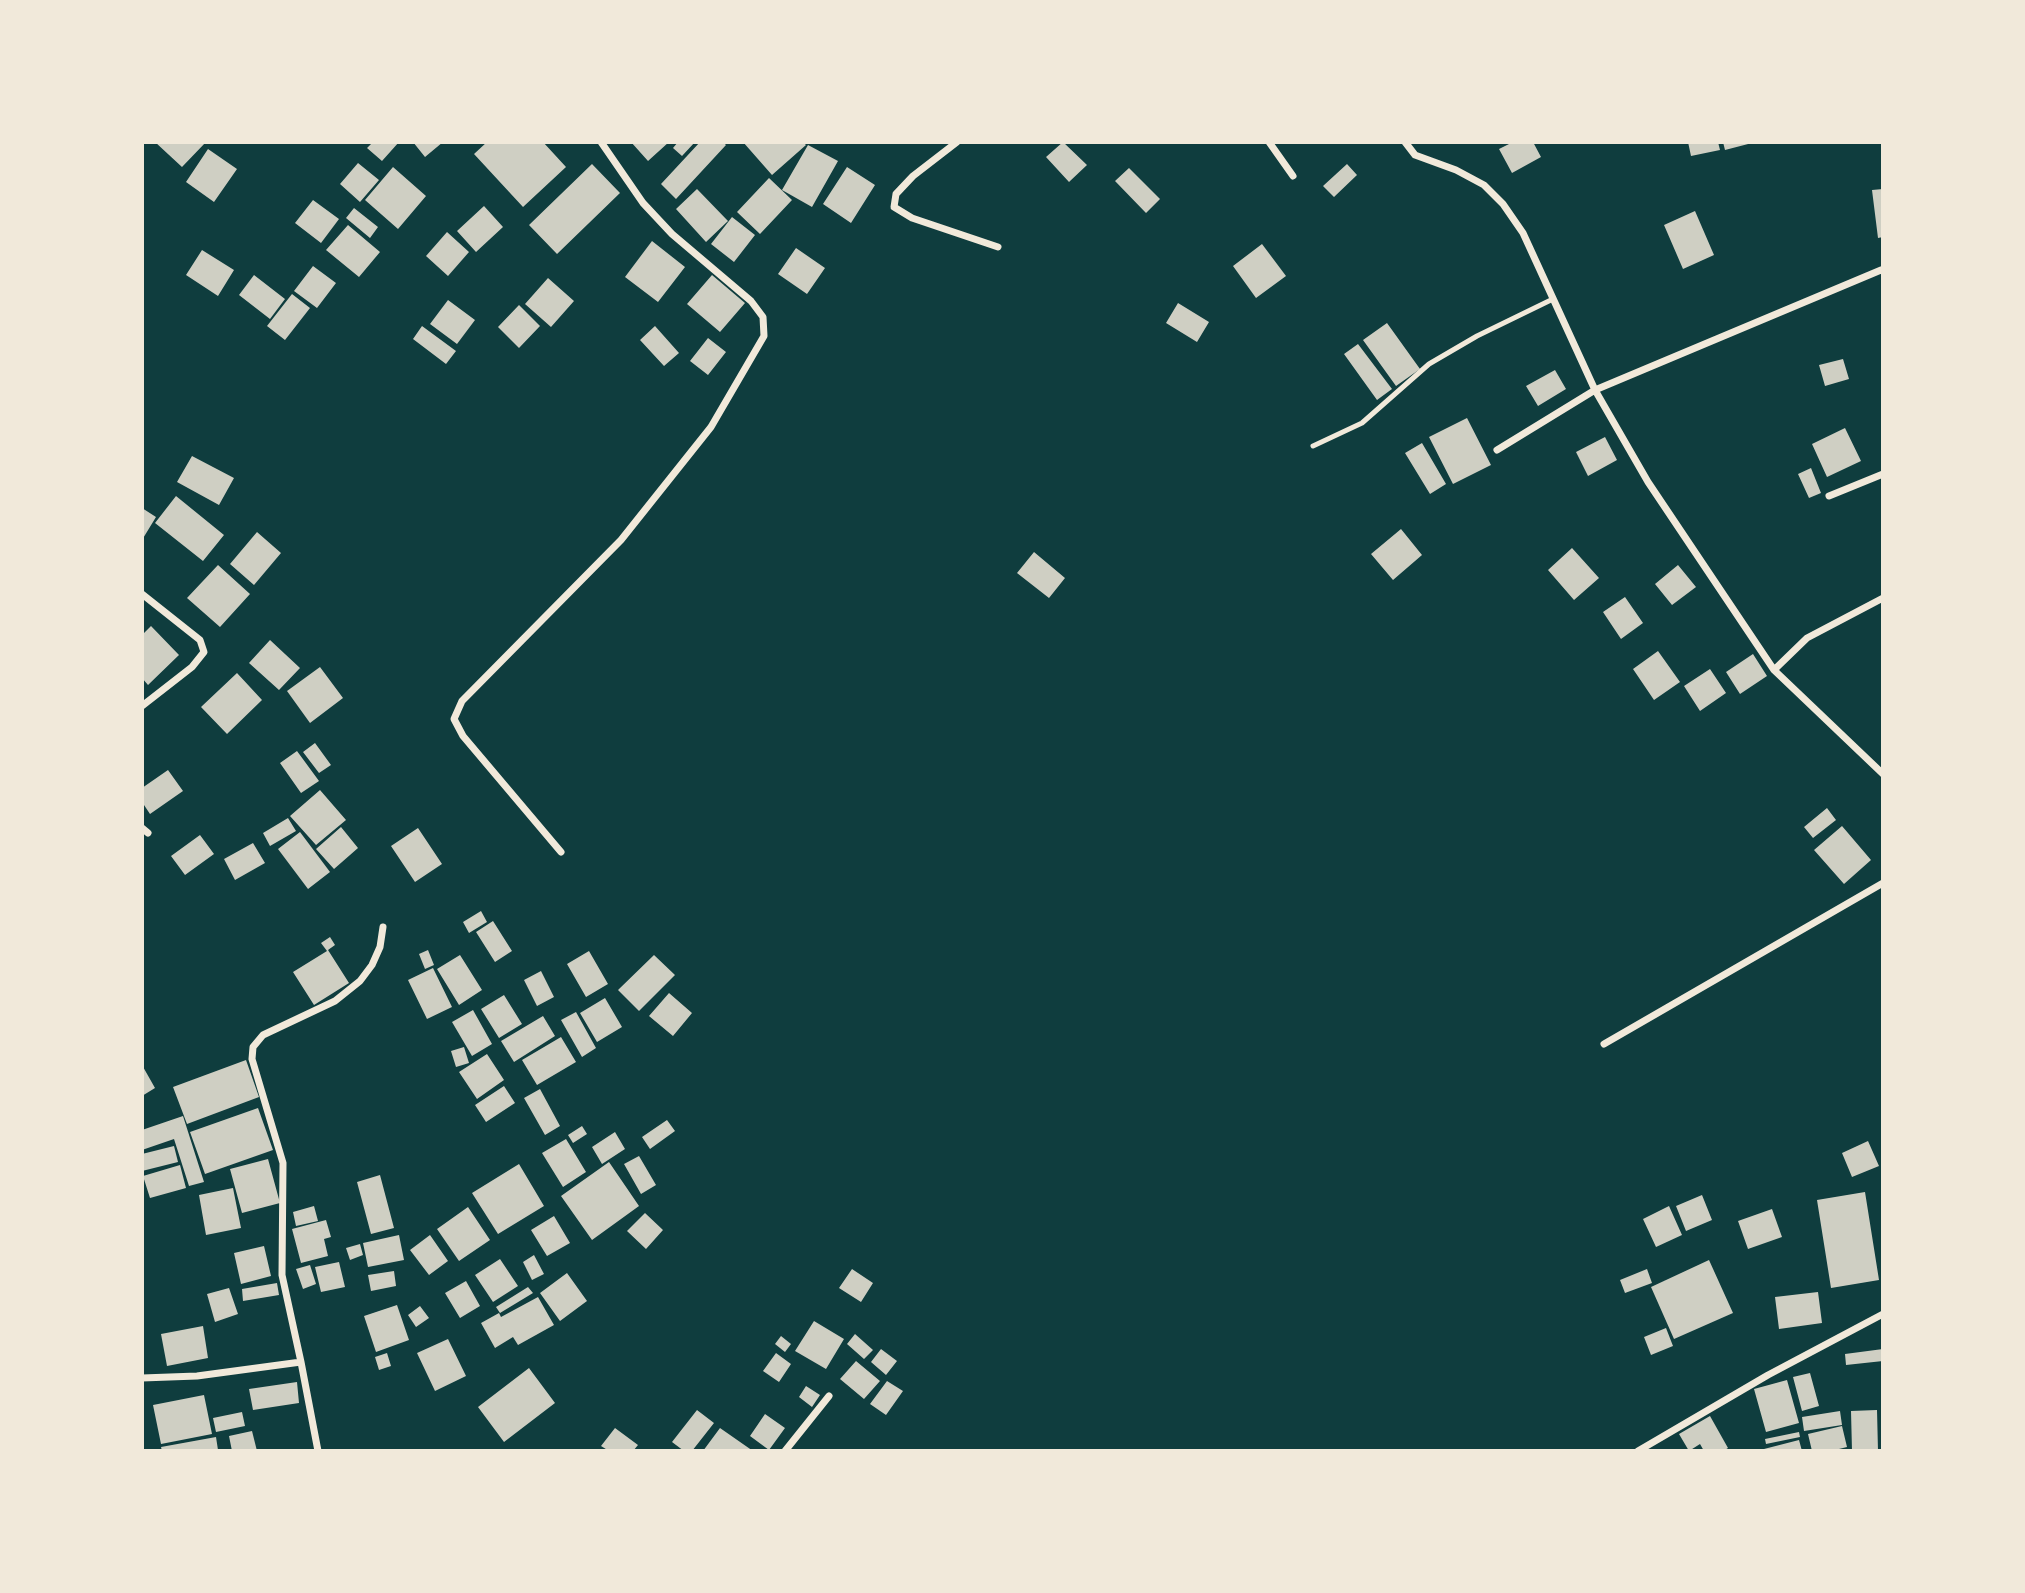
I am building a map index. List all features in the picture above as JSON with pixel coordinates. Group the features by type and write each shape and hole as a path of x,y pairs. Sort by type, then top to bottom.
{"street":[{"path":"561,852 463,736 454,719 462,701 629,530 711,427 764,336 763,317 751,301 672,234 643,204 601,142"},
{"path":"957,142 913,176 896,194 894,207 912,218 998,247"},
{"path":"1269,142 1293,176"},
{"path":"1405,142 1415,155 1456,170 1484,185 1503,204 1523,233 1595,390 1648,482 1774,670 1883,774"},
{"path":"1497,450 1595,390 1882,272"},
{"path":"1829,496 1883,474"},
{"path":"142,594 200,640 204,652 192,667 142,706"},
{"path":"1774,670 1807,638 1883,598"},
{"path":"1604,1044 1883,883"},
{"path":"317,1451 282,1275 283,1163 252,1059 253,1047 263,1035 335,1002 360,981 372,965 380,947 383,927"},
{"path":"1638,1451 1883,1314"},
{"path":"142,1378 197,1376 300,1362"},
{"path":"785,1451 829,1396"}],"lane":[{"path":"1313,446 1362,423 1429,364 1477,336 1553,299"}],"building":[{"path":"155,142 206,142 182,167"},
{"path":"373,142 399,142 382,161 367,148"},
{"path":"413,142 443,142 425,157"},
{"path":"487,142 543,142 566,167 523,207 474,154"},
{"path":"631,142 669,142 648,161"},
{"path":"678,142 695,142 682,156 673,148"},
{"path":"700,142 723,142 726,145 676,199 661,184"},
{"path":"743,142 803,142 806,145 772,175"},
{"path":"1063,142 1087,165 1069,182 1046,157"},
{"path":"1513,142 1533,142 1541,157 1512,173 1499,149"},
{"path":"1688,142 1718,142 1720,150 1691,156"},
{"path":"1723,142 1752,142 1752,143 1725,150"},
{"path":"808,145 838,161 812,207 782,190"},
{"path":"208,149 237,169 214,202 186,182"},
{"path":"358,163 379,180 360,202 340,184"},
{"path":"592,164 620,193 557,254 529,225"},
{"path":"1347,164 1357,175 1334,197 1323,186"},
{"path":"393,167 426,196 398,229 365,200"},
{"path":"847,167 875,185 851,223 823,204"},
{"path":"1129,168 1160,199 1146,213 1115,181"},
{"path":"769,178 792,200 760,234 737,212"},
{"path":"697,189 728,221 706,242 676,209"},
{"path":"1883,189 1883,237 1878,238 1872,190"},
{"path":"313,200 339,219 321,243 295,223"},
{"path":"484,206 503,227 476,252 457,231"},
{"path":"354,208 378,227 370,238 346,218"},
{"path":"1695,211 1714,255 1683,269 1664,225"},
{"path":"732,217 755,235 734,262 711,244"},
{"path":"348,225 380,252 359,277 326,250"},
{"path":"447,232 469,252 448,276 426,256"},
{"path":"652,241 685,267 658,302 625,277"},
{"path":"1262,244 1286,276 1256,298 1233,266"},
{"path":"796,248 825,268 807,294 778,274"},
{"path":"202,250 234,270 218,296 186,275"},
{"path":"313,266 336,283 317,308 294,291"},
{"path":"254,275 285,299 270,319 239,295"},
{"path":"712,275 745,303 720,332 687,304"},
{"path":"548,278 574,301 551,327 525,304"},
{"path":"292,294 310,308 285,340 267,326"},
{"path":"448,300 475,320 457,344 430,324"},
{"path":"1178,303 1209,322 1197,342 1166,323"},
{"path":"519,305 540,326 519,348 498,327"},
{"path":"1387,323 1420,369 1396,386 1363,340"},
{"path":"422,326 456,351 446,364 413,339"},
{"path":"655,326 679,353 664,366 640,340"},
{"path":"708,338 726,352 708,375 690,361"},
{"path":"1358,344 1392,389 1377,400 1344,354"},
{"path":"1843,359 1849,379 1825,386 1819,365"},
{"path":"1555,370 1566,389 1538,406 1526,386"},
{"path":"1467,418 1491,465 1453,484 1429,437"},
{"path":"1845,428 1861,461 1827,477 1812,444"},
{"path":"1605,437 1617,460 1588,476 1576,452"},
{"path":"1422,443 1446,484 1430,494 1405,453"},
{"path":"192,456 234,478 219,505 177,482"},
{"path":"1811,468 1821,493 1809,498 1798,474"},
{"path":"176,496 224,535 203,561 155,523"},
{"path":"142,508 156,517 142,540"},
{"path":"1401,529 1422,555 1393,580 1371,554"},
{"path":"257,532 281,553 254,585 230,564"},
{"path":"1572,548 1599,578 1574,600 1548,570"},
{"path":"1034,552 1065,578 1049,598 1017,573"},
{"path":"218,565 250,594 220,627 187,598"},
{"path":"1678,565 1696,587 1672,605 1655,584"},
{"path":"1625,597 1643,623 1621,639 1603,612"},
{"path":"151,626 179,655 148,685 142,678 142,635"},
{"path":"270,640 300,668 279,690 249,663"},
{"path":"1658,651 1680,682 1654,700 1633,669"},
{"path":"1753,654 1767,676 1740,694 1726,672"},
{"path":"320,667 343,698 310,723 287,691"},
{"path":"1710,669 1726,693 1700,711 1684,686"},
{"path":"237,673 262,700 227,734 201,707"},
{"path":"315,743 331,765 319,773 303,752"},
{"path":"297,751 319,781 301,793 280,763"},
{"path":"168,770 183,791 150,814 142,802 142,788"},
{"path":"320,790 346,820 316,845 290,816"},
{"path":"1827,808 1836,820 1813,838 1804,827"},
{"path":"288,818 296,831 270,846 263,833"},
{"path":"1842,826 1871,860 1844,884 1814,850"},
{"path":"341,827 358,848 334,869 316,849"},
{"path":"418,828 442,864 415,882 391,846"},
{"path":"300,832 330,872 308,889 278,849"},
{"path":"200,835 214,854 185,875 171,856"},
{"path":"253,843 265,863 235,880 224,859"},
{"path":"481,911 487,922 469,933 463,922"},
{"path":"493,921 512,951 495,962 476,932"},
{"path":"330,937 335,945 328,950 349,983 314,1005 293,972 327,951 321,943"},
{"path":"428,950 434,965 425,969 419,954"},
{"path":"589,951 608,984 586,997 567,964"},
{"path":"460,955 482,990 459,1005 437,969"},
{"path":"654,955 675,975 639,1011 618,990"},
{"path":"433,968 452,1007 427,1019 408,980"},
{"path":"541,971 554,997 537,1006 524,980"},
{"path":"669,993 692,1013 673,1036 649,1016"},
{"path":"504,995 522,1024 499,1038 481,1009"},
{"path":"605,998 622,1027 597,1042 580,1013"},
{"path":"473,1010 492,1044 472,1056 452,1022"},
{"path":"576,1012 596,1048 582,1057 561,1020"},
{"path":"543,1016 555,1036 514,1062 501,1041"},
{"path":"561,1037 576,1062 537,1085 522,1060"},
{"path":"464,1047 469,1063 456,1067 451,1051"},
{"path":"487,1054 504,1080 477,1099 459,1072"},
{"path":"246,1060 259,1097 187,1124 173,1087"},
{"path":"142,1065 155,1088 142,1096"},
{"path":"504,1086 515,1103 486,1122 475,1105"},
{"path":"540,1089 560,1126 545,1135 524,1098"},
{"path":"258,1108 273,1150 205,1174 190,1132"},
{"path":"183,1116 204,1182 189,1186 174,1139 142,1150 142,1130"},
{"path":"667,1120 675,1131 650,1149 642,1137"},
{"path":"582,1126 587,1134 573,1143 568,1135"},
{"path":"615,1132 625,1149 602,1164 592,1147"},
{"path":"566,1139 586,1172 563,1187 542,1153"},
{"path":"1868,1141 1879,1166 1852,1177 1842,1153"},
{"path":"174,1146 178,1162 142,1171 142,1154"},
{"path":"639,1156 656,1185 641,1194 624,1164"},
{"path":"268,1159 280,1203 242,1213 230,1169"},
{"path":"609,1162 639,1206 592,1240 561,1196"},
{"path":"519,1164 544,1206 498,1234 472,1193"},
{"path":"180,1165 186,1188 150,1198 143,1176"},
{"path":"380,1175 394,1228 371,1234 357,1182"},
{"path":"233,1188 241,1228 206,1235 199,1195"},
{"path":"1865,1192 1879,1280 1831,1288 1817,1200"},
{"path":"1702,1195 1712,1220 1686,1231 1676,1206"},
{"path":"314,1206 318,1221 296,1226 293,1212"},
{"path":"1669,1206 1682,1235 1656,1247 1643,1219"},
{"path":"468,1207 490,1240 459,1261 437,1229"},
{"path":"1772,1209 1782,1237 1748,1249 1738,1221"},
{"path":"645,1213 663,1230 646,1249 627,1231"},
{"path":"554,1216 570,1243 547,1256 531,1230"},
{"path":"326,1220 331,1237 324,1239 328,1256 301,1263 292,1229"},
{"path":"399,1235 404,1260 368,1267 363,1243"},
{"path":"430,1235 448,1261 429,1275 410,1250"},
{"path":"360,1244 363,1255 350,1260 346,1248"},
{"path":"264,1246 271,1276 241,1284 234,1253"},
{"path":"534,1255 544,1274 532,1280 523,1262"},
{"path":"500,1259 518,1286 493,1302 475,1275"},
{"path":"1709,1260 1733,1313 1674,1339 1651,1287"},
{"path":"339,1262 345,1287 321,1292 315,1267"},
{"path":"310,1265 316,1284 303,1289 296,1269"},
{"path":"852,1269 873,1283 861,1302 839,1288"},
{"path":"1647,1269 1652,1283 1625,1293 1620,1280"},
{"path":"394,1271 396,1286 371,1291 368,1275"},
{"path":"567,1273 587,1301 560,1321 540,1293"},
{"path":"466,1281 480,1306 460,1318 445,1293"},
{"path":"277,1283 279,1295 243,1301 242,1289"},
{"path":"528,1287 533,1293 500,1313 496,1307"},
{"path":"229,1288 238,1314 215,1322 207,1294"},
{"path":"1818,1292 1822,1323 1779,1329 1775,1297"},
{"path":"538,1297 554,1325 518,1345 513,1337 495,1348 481,1323 499,1313 501,1317"},
{"path":"397,1305 409,1340 376,1352 364,1316"},
{"path":"420,1306 429,1318 416,1327 408,1315"},
{"path":"814,1321 844,1339 826,1369 795,1351"},
{"path":"203,1326 208,1358 167,1366 161,1334"},
{"path":"1666,1328 1673,1346 1651,1355 1644,1337"},
{"path":"855,1334 873,1350 864,1359 847,1344"},
{"path":"781,1336 791,1344 785,1352 775,1344"},
{"path":"448,1339 466,1376 435,1391 417,1353"},
{"path":"881,1349 897,1361 886,1375 871,1362"},
{"path":"1883,1349 1883,1361 1846,1365 1845,1354"},
{"path":"387,1353 391,1366 379,1370 375,1357"},
{"path":"776,1353 791,1364 779,1382 763,1371"},
{"path":"856,1361 880,1381 864,1399 840,1379"},
{"path":"529,1368 555,1403 504,1442 478,1407"},
{"path":"1810,1373 1819,1406 1802,1411 1793,1377"},
{"path":"1787,1380 1799,1423 1766,1432 1754,1389"},
{"path":"887,1381 903,1391 886,1415 870,1404"},
{"path":"297,1382 299,1403 253,1410 249,1389"},
{"path":"806,1386 820,1395 812,1407 799,1397"},
{"path":"204,1395 212,1434 161,1444 153,1405"},
{"path":"697,1410 714,1423 692,1451 684,1451 672,1442"},
{"path":"1877,1410 1878,1451 1852,1451 1851,1411"},
{"path":"1840,1411 1842,1425 1804,1431 1802,1417"},
{"path":"242,1412 245,1426 216,1432 213,1418"},
{"path":"765,1414 785,1428 769,1450 750,1436"},
{"path":"1710,1416 1728,1448 1723,1451 1704,1451 1700,1444 1689,1451 1679,1434"},
{"path":"1842,1426 1847,1447 1831,1451 1812,1451 1808,1434"},
{"path":"615,1428 638,1445 633,1451 609,1451 601,1446"},
{"path":"720,1428 753,1451 703,1451"},
{"path":"252,1431 257,1451 232,1451 229,1436"},
{"path":"1799,1432 1800,1437 1766,1444 1765,1439"},
{"path":"216,1437 218,1450 162,1451 161,1447"},
{"path":"1799,1440 1802,1451 1764,1451 1764,1449"}]}
